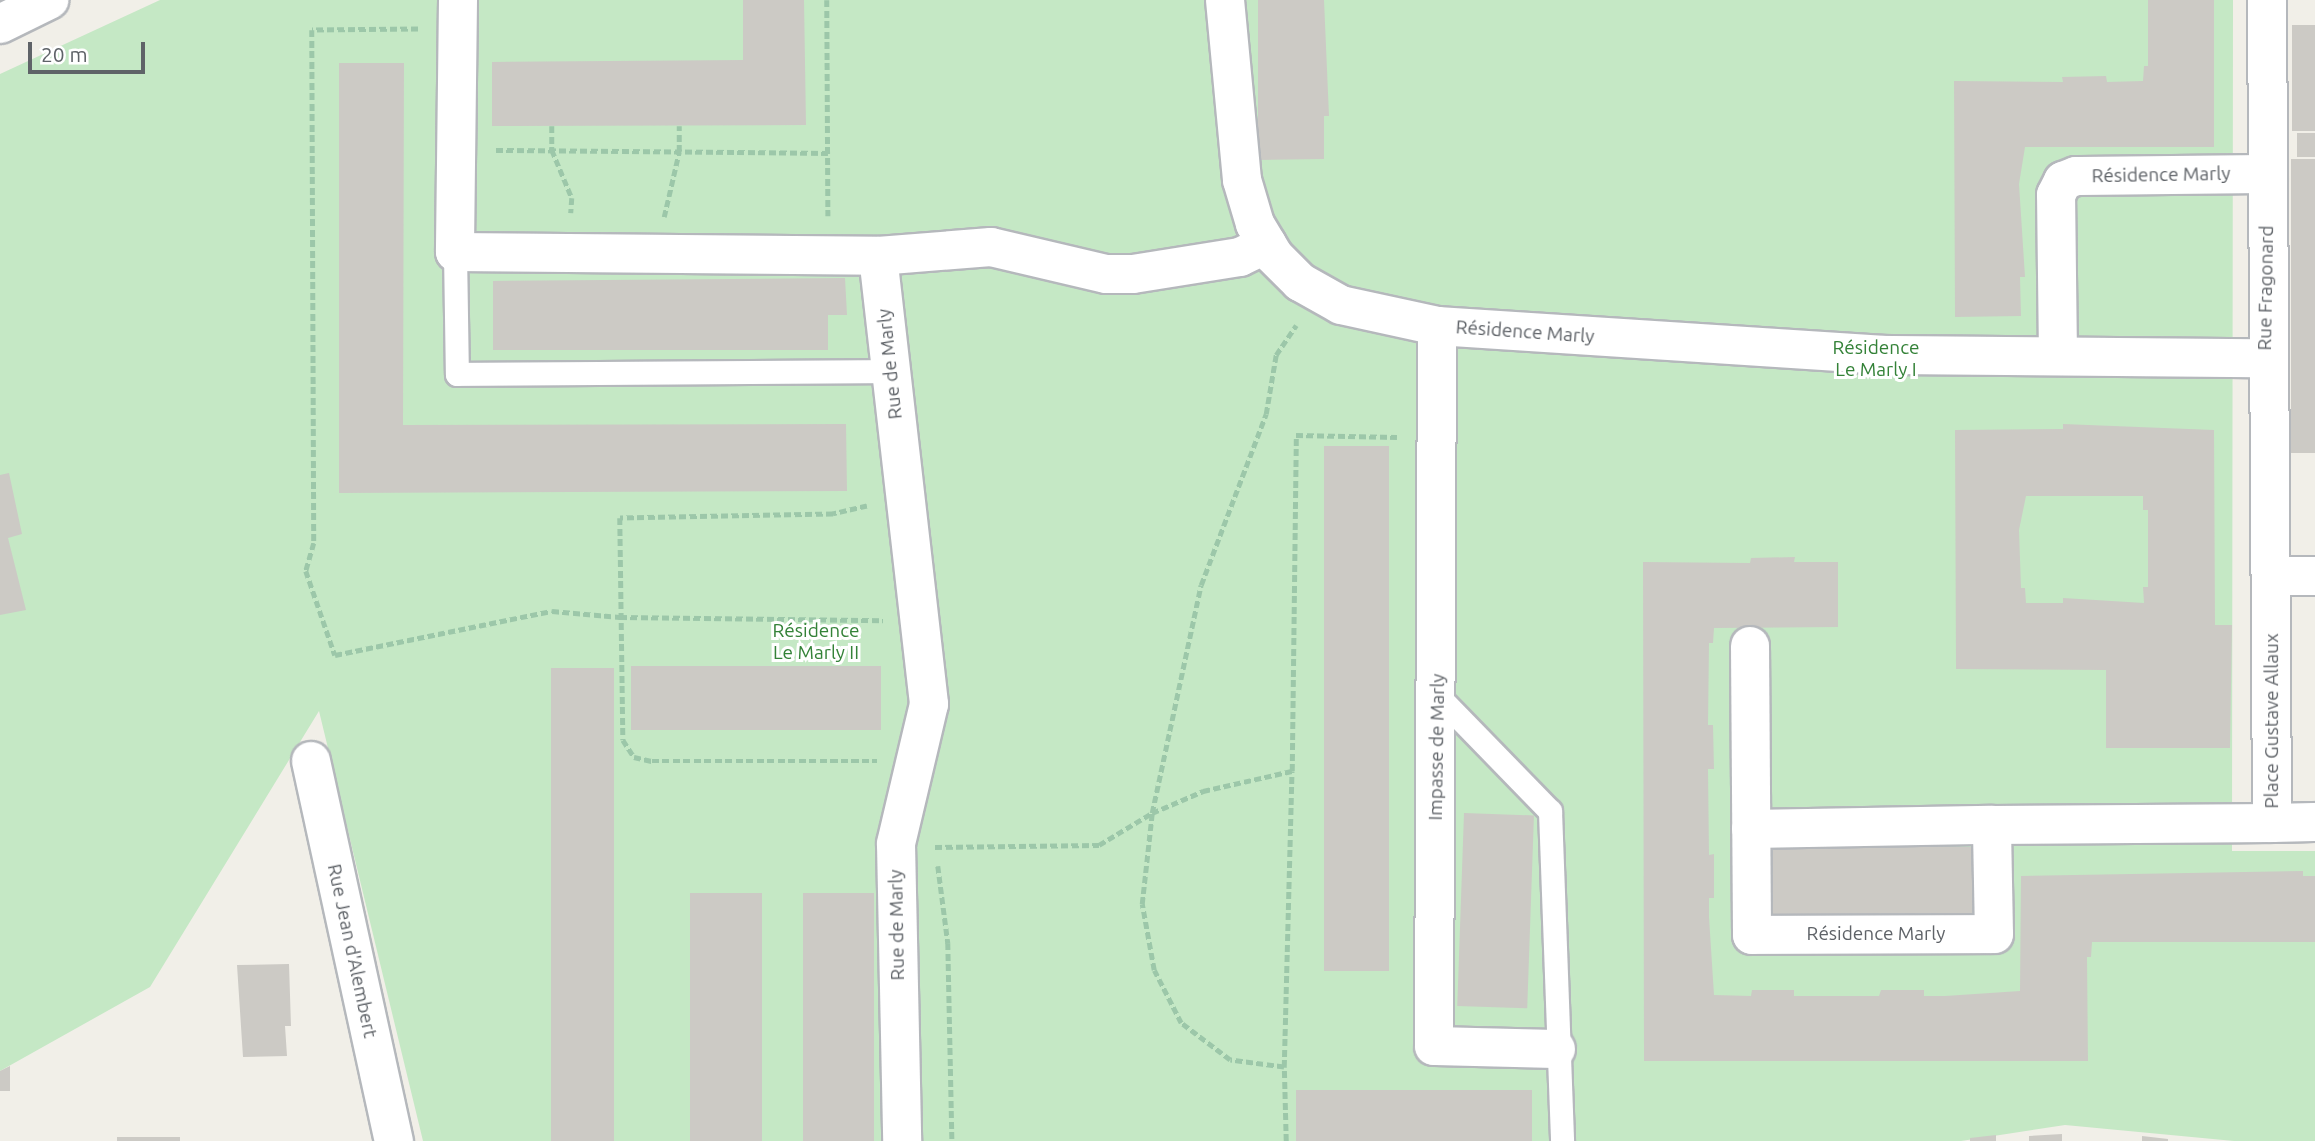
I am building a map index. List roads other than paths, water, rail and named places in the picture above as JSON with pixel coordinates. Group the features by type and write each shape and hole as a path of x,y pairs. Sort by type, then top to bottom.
{"street":[{"path":"0,24 49,0"},
{"name":"Résidence Marly","path":"1225,0 1242,180 1255,224 1267,244 1300,282 1341,305 1380,317 1437,326 1885,355 2266,358"},
{"name":"Rue Fragonard","path":"2266,0 2266,358 2272,576"},
{"path":"458,14 455,252 878,256 991,247 1106,274 1133,274 1240,257 1267,244"},
{"name":"Résidence Marly","path":"2058,356 2056,195 2063,181 2076,176 2267,174"},
{"name":"Rue de Marly","path":"878,256 929,705 895,844 902,1141"},
{"name":"Impasse de Marly","path":"1437,326 1439,438 1434,1046 1556,1049"},
{"path":"2272,576 2315,576"},
{"name":"Place Gustave Allaux","path":"2272,576 2272,823 2315,822"},
{"name":"Résidence Marly","path":"1750,646 1752,934 1994,934 1992,825"},
{"name":"Rue Jean d'Alembert","path":"311,761 394,1141"},
{"path":"1751,829 2272,823"}],"lane":[{"path":"455,252 457,374 891,372"},
{"path":"1437,695 1550,811 1556,1049 1562,1141"}],"park label":[{"name":"Résidence Le Marly I","path":"1876,359"},
{"name":"Résidence Le Marly II","path":"816,642"}]}
